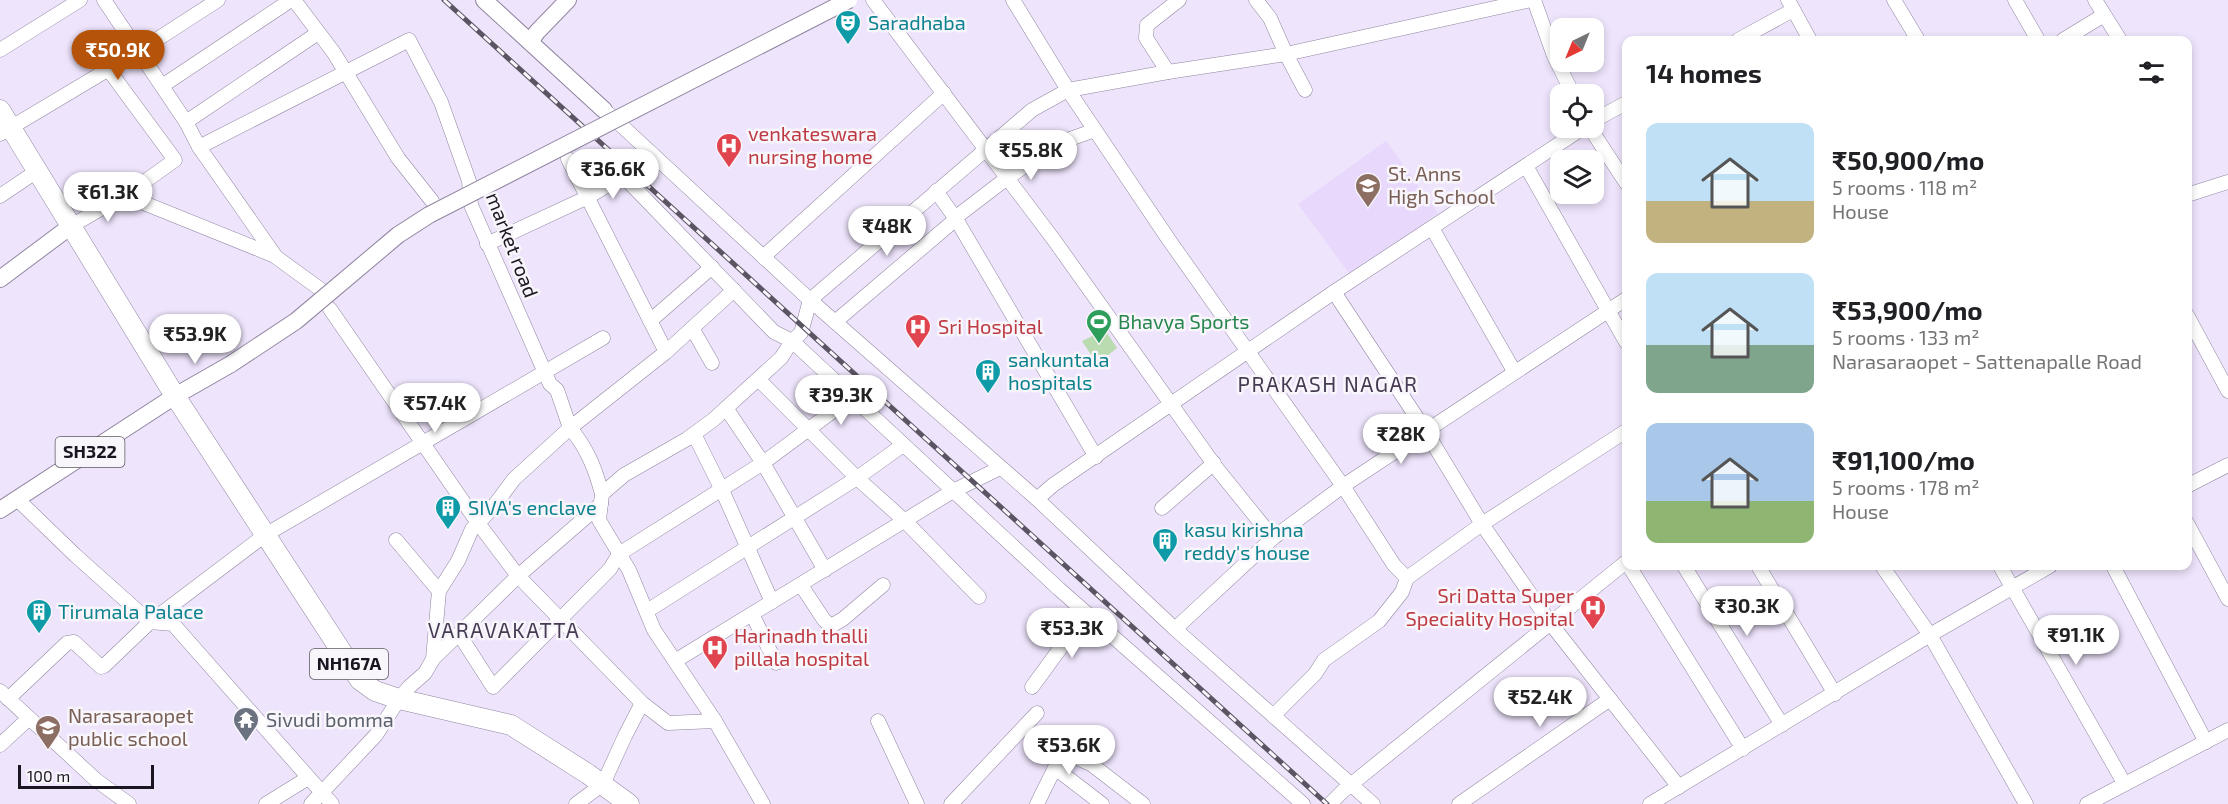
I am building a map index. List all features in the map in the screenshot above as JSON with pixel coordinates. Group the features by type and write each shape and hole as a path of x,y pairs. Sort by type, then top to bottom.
{"highway":[{"name":"NH167A","path":"0,110 5,131 37,171 176,396 360,680 375,691 399,699 512,725 603,784 629,804"}],"main road":[{"path":"484,0 604,110"},
{"path":"527,39 558,0"},
{"path":"527,39 537,32 568,0"},
{"path":"176,396 231,364 296,321 398,234 429,215 849,0"},
{"path":"0,279 71,226"},
{"name":"SH322","path":"5,505 176,396"}],"street":[{"path":"0,50 80,0"},
{"path":"105,0 186,122 199,147 276,256"},
{"path":"5,131 139,51 218,0"},
{"path":"162,86 292,0 334,53 398,158 432,201"},
{"path":"873,0 1054,240 1171,406 1273,538"},
{"path":"1013,0 1068,90 1168,240 1343,486 1394,565 1407,578"},
{"path":"1168,72 1146,38 1148,25 1179,0"},
{"path":"1256,0 1270,18 1305,90"},
{"path":"311,804 376,735 399,699 425,673 433,659 518,576 624,475 694,434 758,379 781,358 792,341 801,333 810,300 1032,110 1068,90 1286,54 1533,0 1554,56 1568,84"},
{"path":"1894,0 1916,36"},
{"path":"2016,0 2036,36"},
{"path":"2095,0 2117,36"},
{"path":"1744,36 1791,5 1808,36"},
{"path":"2070,36 2104,15"},
{"path":"186,122 318,33"},
{"name":"market road","path":"345,71 409,40 441,102 469,181 471,205 487,244 550,384 556,390 570,428 582,443 595,467 601,499 599,520 629,570 654,630 715,721 763,804"},
{"path":"71,226 124,195 175,160 108,69"},
{"path":"199,147 345,71"},
{"path":"763,257 944,93"},
{"path":"1604,115 1622,105"},
{"path":"604,110 810,300 1037,499 1175,629 1374,804"},
{"path":"835,322 960,214 1007,178 1059,143 1095,130"},
{"path":"1037,499 1053,485 1334,292 1568,138"},
{"path":"1597,138 1622,177"},
{"path":"568,159 666,352"},
{"path":"1526,166 1622,335"},
{"path":"0,196 37,171"},
{"path":"487,244 588,197 623,176 774,332 792,341 1086,613 1303,804"},
{"path":"2192,193 2228,182"},
{"path":"936,191 956,219 1096,457"},
{"path":"124,195 276,256 320,289"},
{"path":"1432,228 1514,371"},
{"path":"650,321 712,267"},
{"path":"433,659 439,591 458,561 472,529 514,479 570,428 666,352 734,290"},
{"path":"1334,292 1425,430 1482,524 1551,624 1679,787"},
{"path":"1175,629 1273,538 1343,486 1622,301"},
{"path":"330,309 478,523 518,576 642,703 668,723 715,721"},
{"path":"2192,324 2228,392"},
{"path":"692,328 712,363"},
{"path":"129,804 96,780 4,695 67,643 74,642 100,667 104,666 150,622 265,535 603,338"},
{"path":"758,379 857,478 905,520 979,597"},
{"path":"459,634 494,687 610,569 619,554 763,464 852,397"},
{"path":"726,408 763,464 825,570"},
{"path":"694,434 722,490 772,602"},
{"path":"1273,716 1315,674 1324,660 1379,621 1402,592 1407,578 1482,524 1622,434"},
{"path":"647,611 857,478 903,445"},
{"path":"1162,508 1214,463"},
{"path":"2192,483 2228,465"},
{"path":"675,661 953,491 1000,468"},
{"path":"5,505 75,555 150,622 173,624 180,629 332,804"},
{"path":"2192,532 2228,599"},
{"path":"396,540 439,591"},
{"path":"1330,804 1622,565"},
{"path":"1632,570 1743,748"},
{"path":"1686,570 1782,725"},
{"path":"1760,570 1835,694"},
{"path":"1885,570 1930,635 2026,804"},
{"path":"2002,570 2124,783"},
{"path":"1650,804 1930,635 2043,570"},
{"path":"2115,570 2205,741"},
{"path":"801,585 824,620 831,626 843,619 883,585"},
{"path":"1032,687 1086,613"},
{"path":"752,614 776,663"},
{"path":"1459,804 1610,699"},
{"path":"576,804 603,784 642,703"},
{"path":"951,804 1036,713"},
{"path":"0,745 28,719"},
{"path":"878,721 917,804"},
{"path":"2087,804 2228,730"},
{"path":"1037,804 1072,733"},
{"path":"1063,752 1091,764 1143,804"},
{"path":"1055,768 1102,804"},
{"path":"266,804 308,778"}],"shaded area":[{"name":"St. Anns High School","path":"1386,141 1438,213 1351,276 1298,204"}],"green space":[{"name":"Bhavya Sports","path":"1105,330 1117,348 1097,364 1082,341"}],"railway":[{"path":"444,0 1327,804"}],"place":[{"name":"Saradhaba","path":"848,46"},
{"name":"venkateswara nursing home","path":"729,169"},
{"name":"St. Anns High School","path":"1368,209"},
{"name":"Bhavya Sports","path":"1099,345"},
{"name":"Sri Hospital","path":"918,350"},
{"name":"sankuntala hospitals","path":"988,395"},
{"name":"SIVA's enclave","path":"448,531"},
{"name":"kasu kirishna reddy's house","path":"1165,564"},
{"name":"Sri Datta Super Speciality Hospital","path":"1593,631"},
{"name":"Tirumala Palace","path":"39,635"},
{"name":"Harinadh thalli pillala hospital","path":"715,671"},
{"name":"Sivudi bomma","path":"246,743"},
{"name":"Narasaraopet public school","path":"48,751"}],"district":[{"name":"PRAKASH NAGAR","path":"1328,385"},
{"name":"VARAVAKATTA","path":"504,631"}]}
